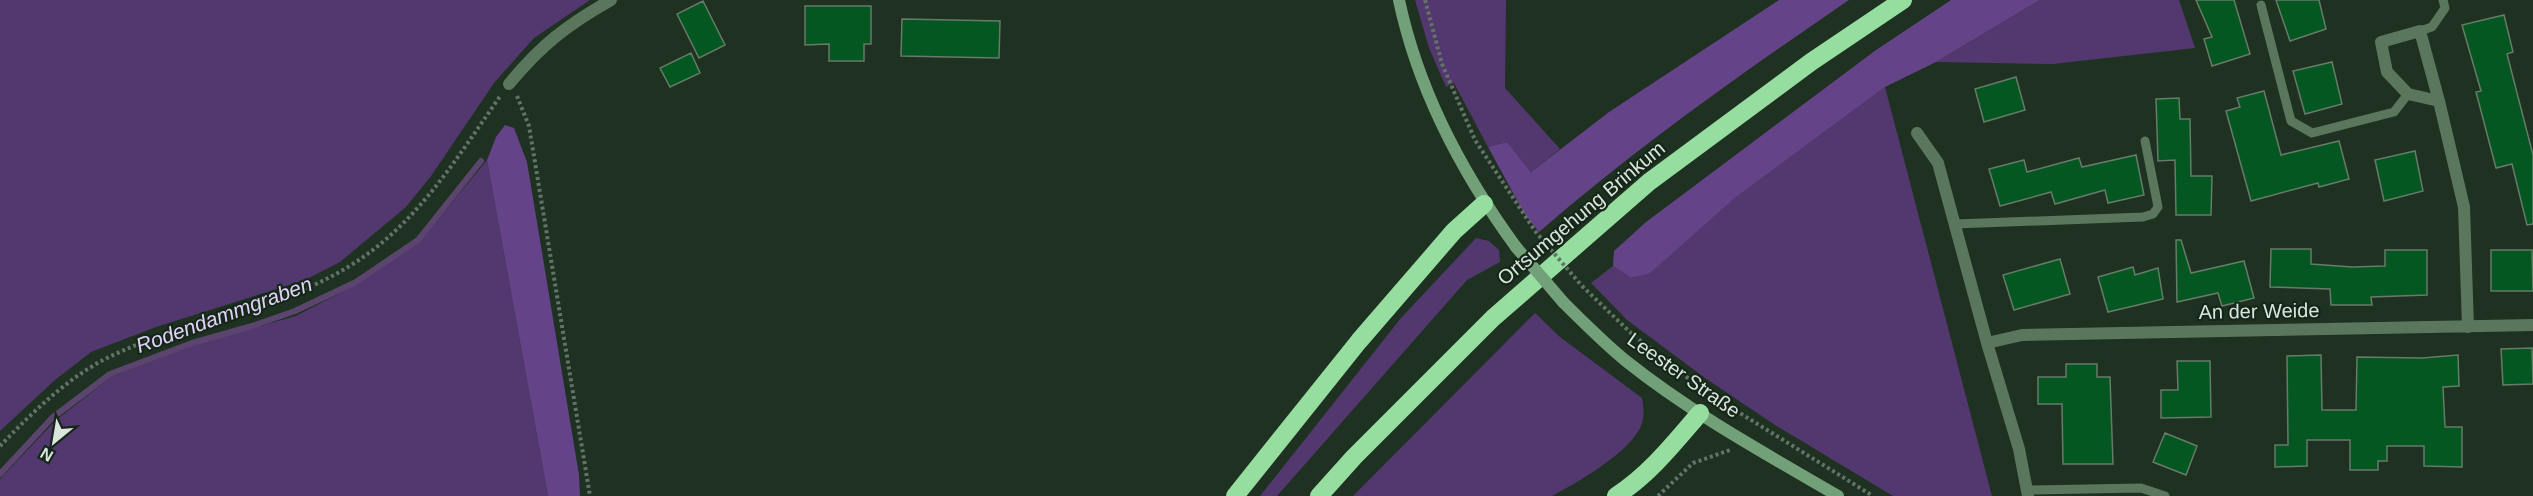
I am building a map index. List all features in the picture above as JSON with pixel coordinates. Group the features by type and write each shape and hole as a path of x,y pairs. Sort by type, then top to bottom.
{"highway":[{"name":"Ortsumgehung Brinkum","path":"1319,496 1354,457 1493,318 1649,182 1811,62 1903,0"},
{"path":"1236,496 1359,341 1454,231 1484,204"},
{"path":"1616,496 1642,476 1700,413"}],"street":[{"path":"509,84 551,39 611,0"},
{"name":"Leester Straße","path":"1399,0 1418,65 1438,116 1484,204 1516,247 1563,302 1624,360 1700,413 1838,496"},
{"path":"2439,101 2408,94 2387,72 2381,42 2420,31 2439,101 2464,207 2468,327"},
{"path":"1917,134 1938,163 1987,343 2019,449 2027,493"},
{"name":"An der Weide","path":"1987,343 2022,335 2533,325"}],"lane":[{"path":"2420,31 2432,27 2445,8 2443,0"},
{"path":"2261,5 2291,121 2312,133 2394,112 2408,94"},
{"path":"1955,224 2143,217 2153,214 2158,207 2145,141"},
{"path":"2027,493 2141,488 2165,496"}],"path":[{"path":"1425,0 1442,64 1475,140 1535,231 1582,286 1632,334 1703,390 1873,496"},
{"path":"0,446 59,390 105,359 302,290 348,267 369,253 412,216 430,196 509,84 520,101 529,126 590,496"},
{"path":"1658,496 1694,463 1736,447"}],"shaded area":[{"path":"0,0 590,0 534,38 494,83 431,176 406,207 340,262 305,280 156,327 91,352 55,380 0,431"},
{"path":"1415,0 1506,0 1505,88 1560,149 1531,172 1507,142 1488,147 1454,83 1446,87 1429,48"},
{"path":"1779,0 1849,0 1691,112 1614,170 1539,232 1524,213 1488,147 1507,142 1531,172 1609,112"},
{"path":"1951,0 2040,0 1936,62 1885,87 1735,198 1650,273 1631,278 1613,266 1614,251 1646,222 1876,50"},
{"path":"2040,0 2179,0 2195,48 2053,64 1936,62"},
{"path":"1885,87 1992,496 1893,496 1775,425 1705,378 1627,320 1591,283 1613,266 1631,278 1650,272 1735,198"},
{"path":"505,125 514,128 527,162 579,475 580,496 548,496 487,160 496,137"},
{"path":"487,160 548,496 0,496 0,479 54,422 111,377 193,345 296,316 357,284 419,242"},
{"path":"1476,238 1489,241 1499,250 1500,262 1467,280 1277,496 1260,496 1401,318"},
{"path":"1535,313 1560,337 1642,398 1644,415 1641,426 1632,440 1600,468 1552,496 1353,496"}],"building":[{"path":"2196,0 2234,0 2250,54 2212,66 2204,39 2212,37"},
{"path":"2276,0 2319,0 2326,29 2290,41"},
{"path":"703,1 725,45 699,58 677,14"},
{"path":"805,6 871,6 871,44 864,44 864,61 829,61 829,44 805,45"},
{"path":"2504,15 2513,52 2507,54 2533,155 2533,224 2527,225 2512,164 2496,168 2476,92 2481,91 2462,25"},
{"path":"902,19 1000,21 999,58 901,56"},
{"path":"691,53 700,73 670,87 660,68"},
{"path":"2332,62 2342,104 2305,114 2293,71"},
{"path":"2016,77 2025,110 1984,122 1975,89"},
{"path":"2264,91 2281,155 2339,141 2349,179 2319,187 2318,183 2251,201 2226,111 2240,107 2237,98"},
{"path":"2179,98 2180,119 2190,119 2191,176 2212,176 2211,215 2176,215 2175,160 2158,161 2156,99"},
{"path":"2415,151 2423,191 2384,201 2375,160"},
{"path":"2136,155 2144,195 2108,203 2105,190 2055,204 2051,192 2000,206 1989,169 2024,160 2027,172 2079,158 2082,167"},
{"path":"2176,240 2181,240 2191,273 2244,261 2254,298 2222,306 2218,293 2177,302"},
{"path":"2271,249 2311,249 2311,264 2352,267 2385,266 2385,250 2427,250 2427,295 2371,297 2372,305 2331,305 2330,289 2270,287"},
{"path":"2491,250 2532,250 2533,291 2491,291"},
{"path":"2060,259 2070,294 2014,310 2003,275"},
{"path":"2133,267 2135,275 2158,268 2163,299 2108,312 2098,277"},
{"path":"2532,348 2533,384 2503,385 2501,349"},
{"path":"2321,355 2322,410 2356,410 2357,357 2422,358 2458,355 2459,386 2443,387 2445,427 2462,427 2462,467 2424,466 2424,446 2387,446 2387,461 2378,461 2378,470 2350,470 2350,440 2307,440 2307,466 2275,467 2275,445 2288,445 2287,356"},
{"path":"2177,361 2210,361 2211,417 2161,418 2161,390 2178,390"},
{"path":"2066,364 2097,364 2097,377 2110,377 2113,464 2063,464 2062,404 2038,404 2038,377 2066,377"},
{"path":"2165,433 2197,446 2186,475 2153,462"}],"waterway":[{"name":"Rodendammgraben","path":"0,474 52,418 110,374 192,343 295,311 356,282 418,240 481,161"}]}
